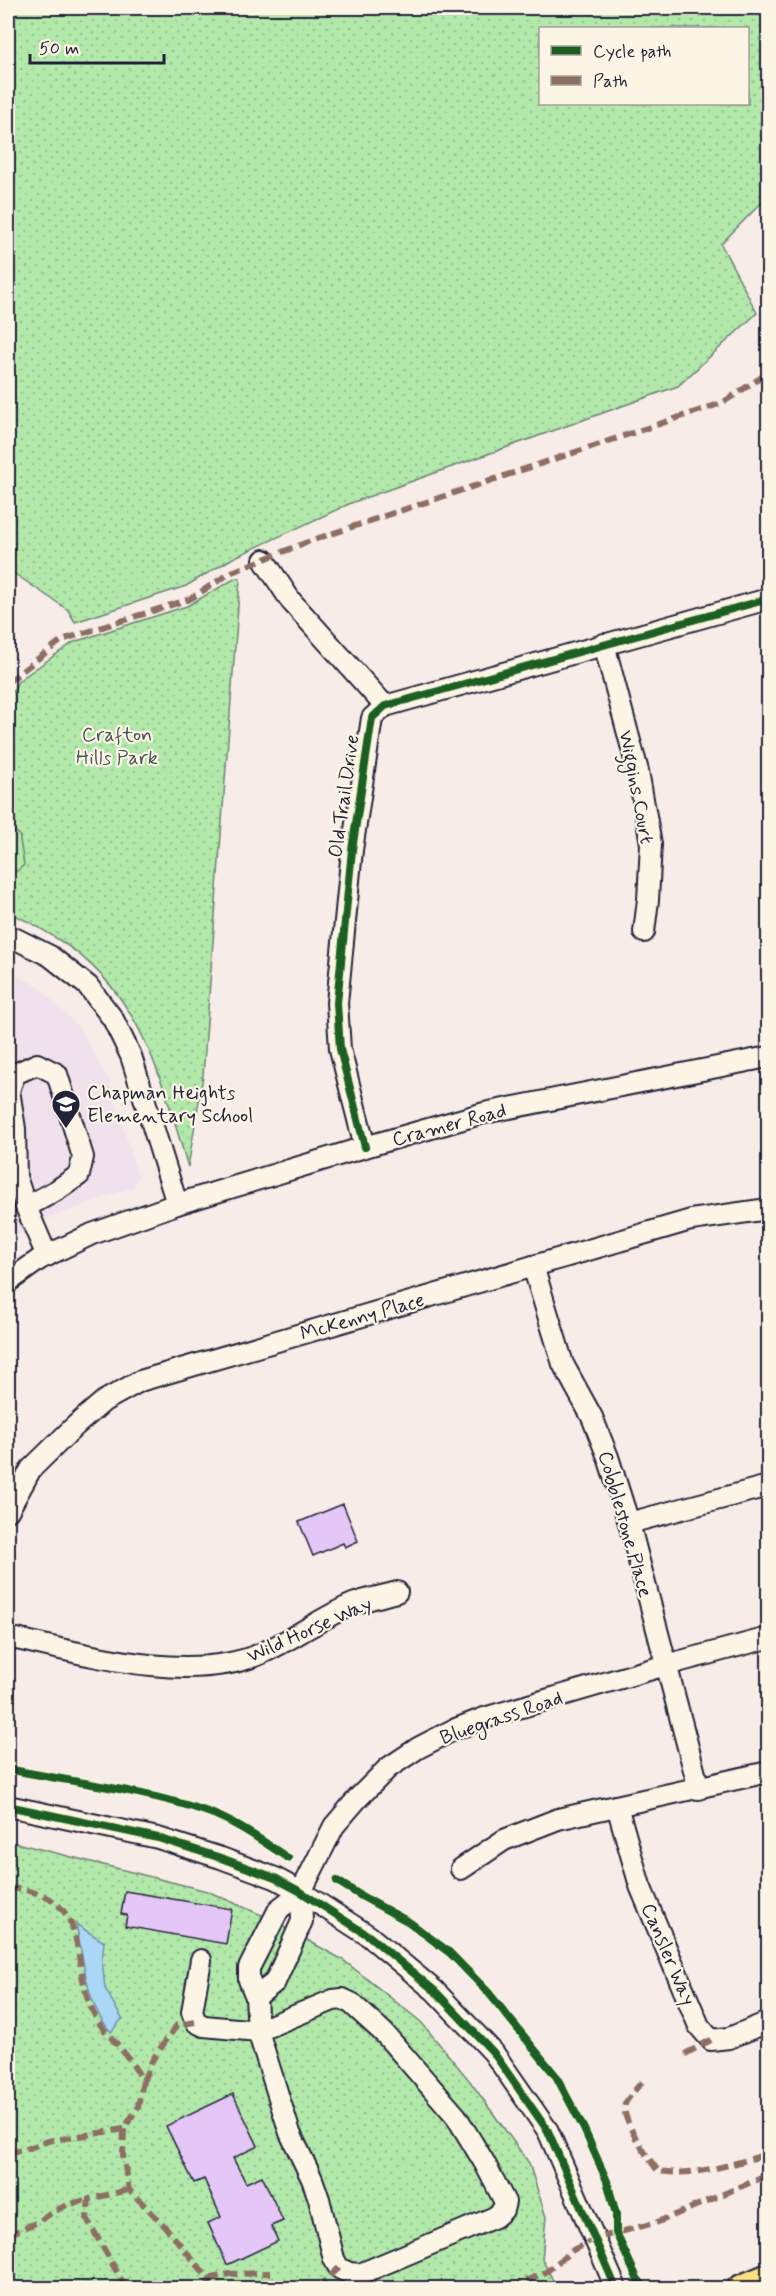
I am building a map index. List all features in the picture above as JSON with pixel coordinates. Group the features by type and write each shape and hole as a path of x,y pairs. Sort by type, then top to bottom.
{"main road":[{"path":"739,2289 768,2276"}],"street":[{"path":"264,560 291,601 384,706 768,599"},
{"name":"Wiggins Court","path":"603,644 638,771 651,844 644,932"},
{"name":"Old Trail Drive","path":"365,1147 340,1049 337,1002 352,850 368,734 372,718 384,706"},
{"path":"8,935 50,956 88,986 112,1019 131,1056 177,1204"},
{"name":"Cramer Road","path":"8,1282 47,1256 92,1234 177,1204 365,1147 484,1113 768,1057"},
{"path":"26,1207 79,1175 83,1157 57,1074 37,1064 15,1074 9,1090 15,1129 16,1177 26,1207 47,1256"},
{"name":"McKenny Place","path":"8,1511 31,1469 67,1433 104,1401 140,1381 691,1220 768,1209"},
{"name":"Cobblestone Place","path":"533,1266 563,1364 592,1417 608,1457 629,1523 699,1789"},
{"path":"629,1523 768,1486"},
{"name":"Wild Horse Way","path":"8,1637 145,1665 204,1666 234,1662 260,1654 354,1604 398,1592"},
{"name":"Bluegrass Road","path":"301,1892 334,1826 388,1768 418,1748 453,1730 484,1718 768,1638"},
{"path":"461,1869 504,1840 558,1819 768,1772"},
{"path":"8,1806 158,1838 250,1869 301,1892 369,1936 435,1990 493,2052 548,2132 616,2289"},
{"name":"Cansler Way","path":"617,1806 640,1886 699,2026 711,2040 729,2038 768,2022"},
{"path":"201,1960 192,2012 196,2022 204,2026 258,2031 333,2000 342,1999 351,2003 384,2033 456,2116 505,2202 503,2210 495,2217 360,2274 349,2273 339,2268 334,2259 319,2199 290,2133 258,2031 256,1997 249,1980 249,1968 279,1910 301,1892"},
{"path":"256,1997 275,1982 302,1921 301,1892"}],"shaded area":[{"name":"Chapman Heights Elementary School","path":"8,971 39,987 81,1030 109,1081 138,1176 133,1187 49,1218 8,1240"}],"green space":[{"path":"8,8 768,8 768,196 721,244 757,313 678,386 351,503 233,558 186,586 75,622 68,610 12,572 8,573"},
{"name":"Crafton Hills Park","path":"236,578 240,579 203,1076 188,1167 157,1069 128,1010 109,983 85,959 56,938 39,927 8,913 8,703 18,681 74,642 187,606"},
{"path":"8,829 19,834 24,865 17,871 8,873"},
{"path":"8,1841 207,1891 266,1917 343,1960 421,2022 469,2080 529,2163 546,2217 542,2259 555,2284 565,2288 8,2288"}],"water":[{"path":"76,1924 104,1942 102,1960 105,1988 122,2019 111,2032 102,2020 90,1994"}],"building":[{"path":"343,1504 358,1541 345,1547 343,1543 313,1556 299,1522"},
{"path":"125,1891 232,1909 226,1944 125,1926 127,1915 121,1914"},
{"path":"233,2094 258,2146 233,2158 246,2183 262,2176 283,2221 271,2226 278,2241 227,2265 208,2223 221,2217 204,2179 194,2183 166,2126"}],"marked path":[{"path":"8,682 62,640 190,599 232,572 310,541 722,403 768,373"},
{"path":"8,1888 36,1893 55,1903 67,1916 74,1933 86,1993 94,2014 100,2025 130,2060 143,2081 138,2107 124,2129 123,2155 129,2190 162,2223 200,2268 211,2288"},
{"path":"143,2081 153,2059 177,2025 196,2022"},
{"path":"685,2054 711,2040"},
{"path":"642,2082 626,2101 625,2111 636,2139 658,2171 700,2171 768,2154"},
{"path":"8,2152 24,2150 48,2141 124,2129"},
{"path":"510,2288 546,2272 573,2250 594,2239 658,2222 768,2175"},
{"path":"126,2288 87,2219 89,2199 129,2190"},
{"path":"8,2235 38,2222 67,2205 89,2199"},
{"path":"317,2288 339,2268"},
{"path":"208,2279 229,2274 270,2273"}],"cycle path":[{"path":"365,1147 340,1049 337,1003 352,850 372,718 385,706 768,599"},
{"path":"8,1769 157,1797 205,1811 238,1826 288,1858"},
{"path":"8,1806 158,1838 221,1858 275,1878 369,1936 435,1991 493,2052 548,2131 616,2288"},
{"path":"337,1881 409,1922 450,1953 488,1992 556,2076 584,2129 607,2181 616,2214 616,2233 637,2278 645,2288"}],"place":[{"name":"Chapman Heights Elementary School","path":"66,1130"}]}
